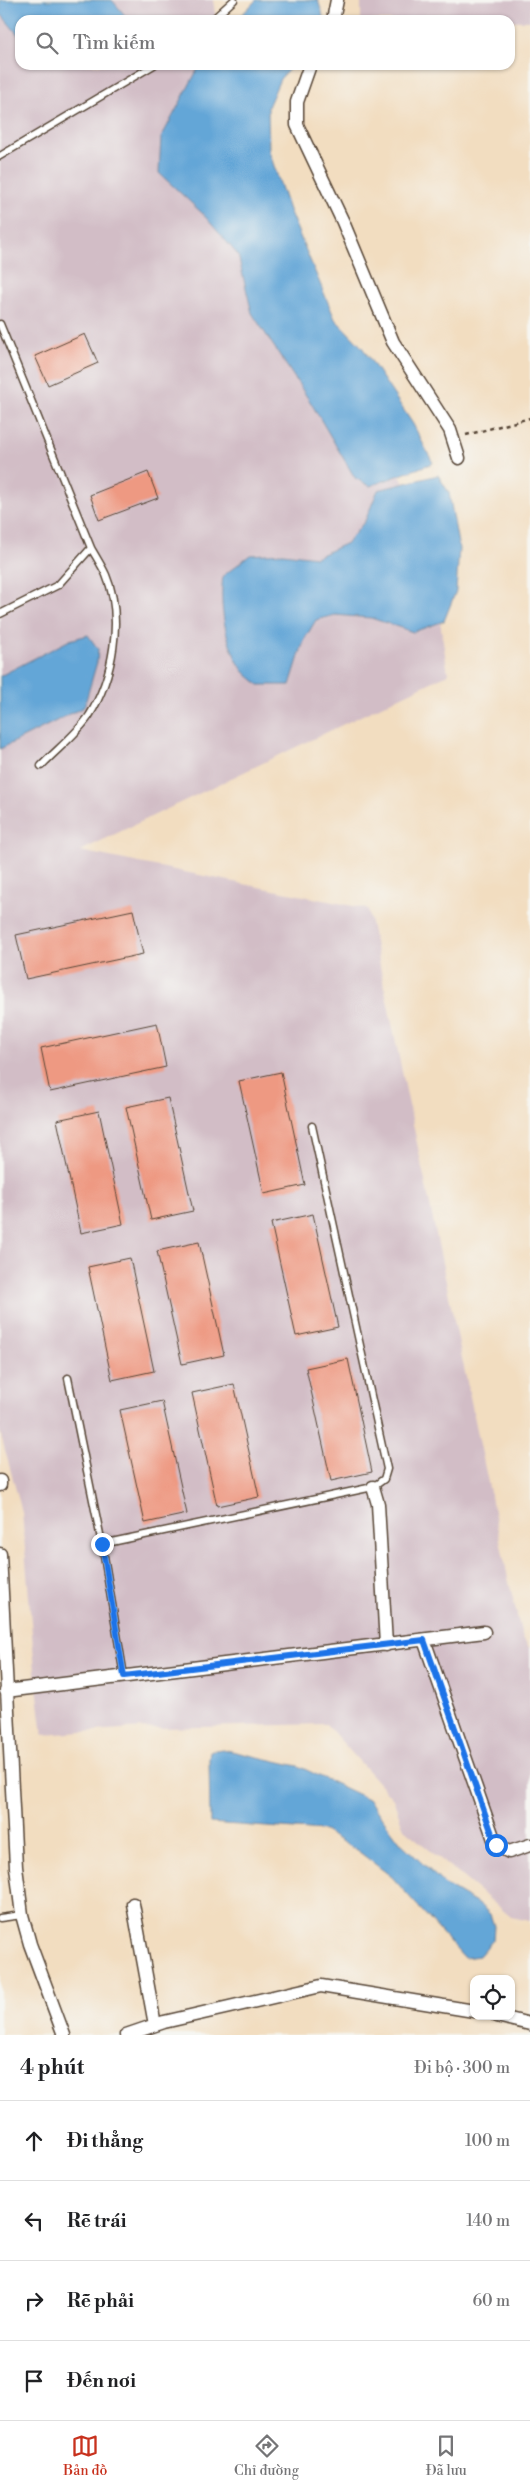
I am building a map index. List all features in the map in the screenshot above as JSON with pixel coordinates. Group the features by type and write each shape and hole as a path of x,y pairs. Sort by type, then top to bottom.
{"street":[{"path":"334,15 337,0"},
{"path":"308,70 297,102 296,125 343,222 394,342 450,430 459,458"},
{"path":"373,1487 378,1504 386,1645"},
{"path":"0,1554 2,1658 6,1691 5,1765 22,1915 30,1944 64,2035"},
{"path":"6,1691 484,1632"},
{"path":"424,1640 496,1845 509,1852 530,1845"},
{"path":"133,1904 155,2025"},
{"path":"126,2035 155,2025 321,1986 470,2010"},
{"path":"514,2020 530,2024"}],"lane":[{"path":"218,15 234,0"},
{"path":"0,156 146,70"},
{"path":"0,324 91,548 106,576 114,613 113,641 107,673 100,694 88,717 41,766"},
{"path":"0,614 58,585 91,548"},
{"path":"102,1544 373,1487 384,1478 387,1469 312,1126"},
{"path":"68,1378 102,1544 124,1676"},
{"path":"0,1918 22,1915"}],"path":[{"path":"452,438 530,418"}],"shaded area":[{"path":"0,0 213,0 215,15 15,15 15,70 224,70 259,219 425,521 448,674 80,851 368,909 508,1578 522,1636 530,1649 530,1921 511,1917 404,1829 393,1799 326,1724 121,1729 43,1735 35,1671 22,1512 0,1432"},
{"path":"361,0 530,0 530,21 515,21 515,15 361,15"}],"water":[{"path":"0,0 112,0 125,15 15,15 15,31 0,13"},
{"path":"256,0 318,0 323,15 242,15"},
{"path":"197,70 288,70 280,79 268,107 269,151 289,210 335,319 362,347 413,424 433,463 370,486 355,478 311,403 252,313 238,255 202,213 159,173 161,138"},
{"path":"438,475 449,493 459,549 456,591 444,621 413,632 371,618 335,615 316,620 304,640 290,685 259,685 242,669 227,636 222,600 223,576 250,555 283,553 316,557 347,543 365,521 378,490"},
{"path":"88,635 98,649 97,662 84,707 0,749 0,676 70,640"},
{"path":"222,1749 298,1766 368,1799 401,1843 444,1884 481,1906 490,1914 494,1926 493,1940 479,1956 464,1958 392,1877 358,1851 324,1831 210,1823 210,1751"}],"building":[{"path":"85,334 98,363 48,385 35,356"},
{"path":"148,472 158,498 99,520 90,495"},
{"path":"133,910 143,954 26,979 16,935"},
{"path":"157,1023 166,1067 50,1092 41,1048"},
{"path":"281,1072 305,1185 264,1194 239,1081"},
{"path":"168,1098 193,1211 151,1220 126,1107"},
{"path":"99,1111 123,1224 81,1233 57,1120"},
{"path":"313,1214 338,1327 296,1336 271,1223"},
{"path":"199,1242 224,1355 182,1364 157,1251"},
{"path":"130,1258 154,1371 112,1380 88,1267"},
{"path":"348,1359 372,1472 331,1481 306,1368"},
{"path":"234,1384 259,1497 217,1506 192,1393"},
{"path":"162,1401 187,1514 145,1523 120,1410"}],"route":[{"path":"102,1544 124,1676 424,1640 496,1845"}]}
